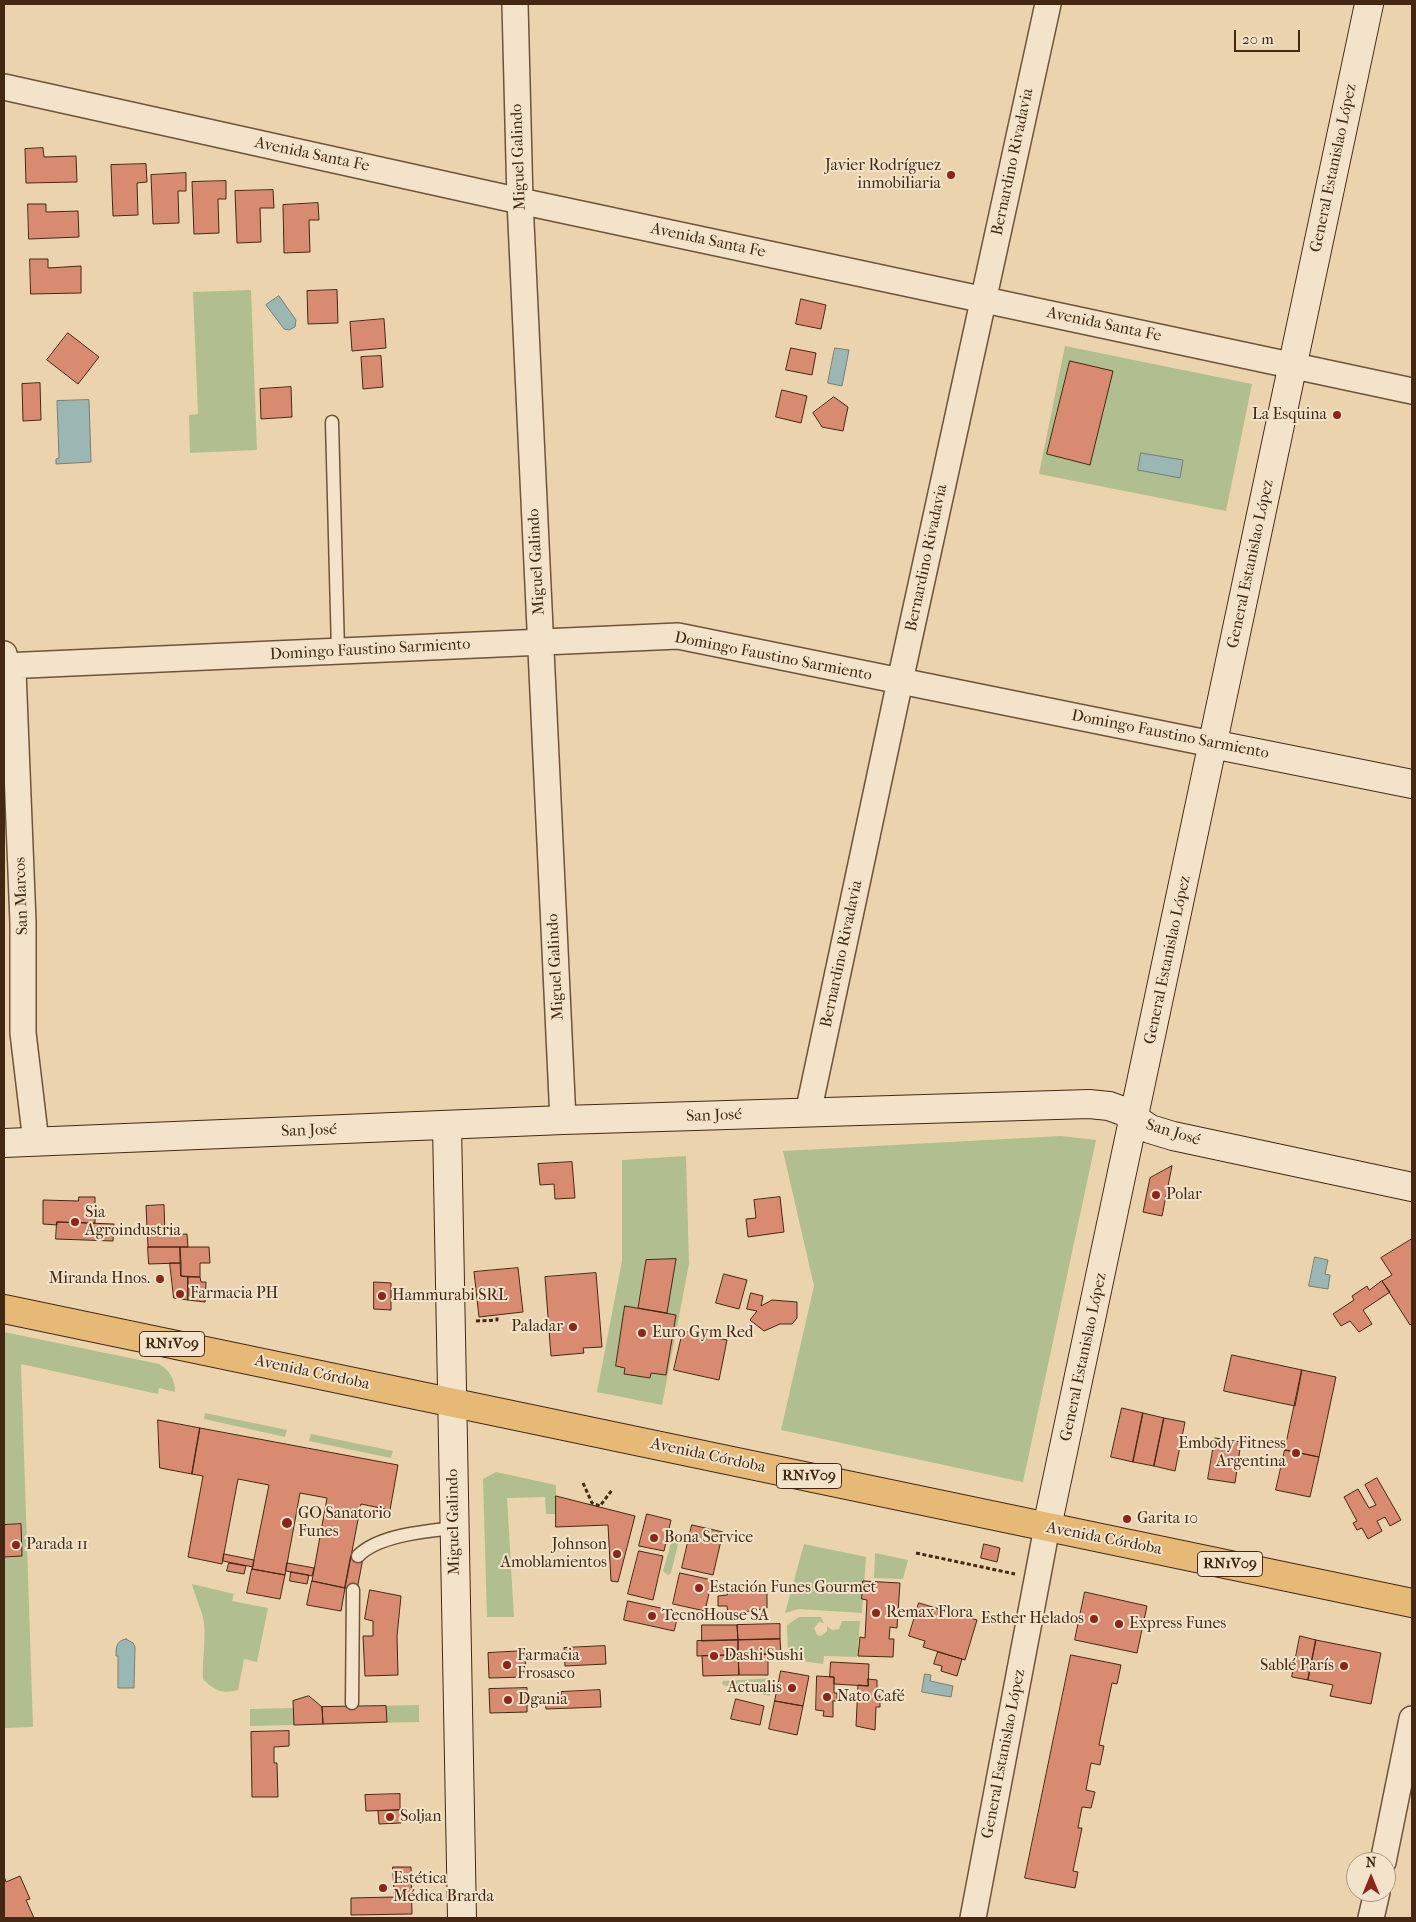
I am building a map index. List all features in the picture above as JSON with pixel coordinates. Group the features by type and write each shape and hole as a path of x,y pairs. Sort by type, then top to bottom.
{"main road":[{"name":"Avenida Córdoba","path":"4,1309 1412,1603"}],"street":[{"name":"Miguel Galindo","path":"515,4 520,201 563,1120"},
{"name":"Bernardino Rivadavia","path":"808,1113 1048,4"},
{"name":"General Estanislao López","path":"973,1918 1047,1527 1135,1120 1212,744 1369,4"},
{"name":"Avenida Santa Fe","path":"4,87 520,201 1412,391"},
{"name":"Domingo Faustino Sarmiento","path":"5,662 338,651 678,636 1412,784"},
{"name":"San Marcos","path":"5,662 13,671 23,922 23,1033 36,1142"},
{"name":"San José","path":"4,1143 563,1120 1089,1104 1109,1106 1124,1111 1150,1129 1173,1136 1412,1187"},
{"name":"Miguel Galindo","path":"446,1125 462,1918"},
{"path":"1385,1852 1412,1719"},
{"path":"1371,1918 1375,1902"}],"lane":[{"path":"332,422 338,651"},
{"path":"358,1556 365,1548 401,1537 454,1528"},
{"path":"352,1703 353,1590"}],"path":[{"path":"583,1484 592,1503 600,1506 612,1490"},
{"path":"916,1553 1037,1578"}],"green space":[{"path":"251,290 257,450 190,453 189,415 198,414 193,292"},
{"path":"1065,346 1252,384 1226,511 1039,474"},
{"path":"1061,1136 1096,1140 1023,1482 781,1430 814,1286 783,1151"},
{"name":"Euro Gym Red","path":"686,1156 689,1264 662,1405 597,1392 622,1261 622,1160"},
{"name":"Parada 11","path":"4,1332 159,1364 171,1376 175,1387 175,1392 159,1388 158,1394 21,1364 33,1727 4,1728"},
{"path":"205,1413 287,1430 285,1437 204,1419"},
{"path":"311,1434 393,1451 391,1458 309,1441"},
{"path":"496,1472 556,1485 556,1514 546,1514 545,1497 507,1498 514,1617 487,1617 483,1479"},
{"path":"673,1536 677,1536 679,1540 671,1573 668,1575 663,1571"},
{"path":"804,1544 866,1557 862,1613 799,1609 785,1613"},
{"path":"875,1553 908,1560 903,1579 874,1578"},
{"path":"192,1584 234,1594 232,1601 268,1608 257,1662 244,1659 238,1690 227,1692 219,1690 203,1679 204,1623"},
{"path":"799,1617 821,1617 824,1623 819,1622 814,1628 817,1635 821,1636 827,1631 827,1626 832,1630 839,1629 842,1621 860,1621 857,1657 824,1656 823,1664 788,1659 787,1625"},
{"path":"775,1678 770,1696 723,1685 722,1683 723,1681"},
{"path":"309,1696 322,1707 419,1705 419,1722 250,1726 250,1709 293,1708 293,1701"}],"water":[{"path":"279,296 296,320 295,327 289,330 284,329 266,305"},
{"path":"835,348 849,350 842,386 828,383"},
{"path":"89,400 91,462 56,464 56,459 59,458 57,401"},
{"path":"1141,453 1183,460 1180,478 1138,470"},
{"path":"1315,1257 1328,1260 1325,1274 1330,1275 1328,1289 1309,1286"},
{"path":"126,1639 133,1643 135,1647 134,1688 118,1688 117,1647 120,1641"},
{"path":"925,1674 931,1675 930,1681 953,1686 951,1697 922,1692"}],"building":[{"path":"43,148 44,157 76,156 77,182 26,183 25,149"},
{"path":"146,164 147,182 137,183 138,215 113,216 111,165"},
{"path":"186,173 186,191 178,191 179,223 153,224 151,175"},
{"path":"226,181 226,199 218,199 219,233 194,234 192,182"},
{"path":"273,190 274,208 260,208 261,242 237,243 235,191"},
{"path":"318,203 319,220 309,220 310,252 284,253 283,205"},
{"path":"28,204 46,204 46,212 78,211 79,237 29,239"},
{"path":"30,259 48,259 48,268 81,266 81,293 31,294"},
{"path":"337,290 338,323 308,324 307,291"},
{"path":"801,299 826,305 821,329 796,324"},
{"path":"384,319 386,348 352,351 350,322"},
{"path":"68,333 99,357 78,384 47,360"},
{"path":"791,348 816,353 812,375 786,370"},
{"path":"381,356 383,387 363,389 361,357"},
{"path":"1070,361 1113,371 1090,465 1047,454"},
{"path":"40,383 41,420 23,421 22,384"},
{"path":"291,387 292,417 261,419 260,389"},
{"path":"782,390 807,396 801,423 776,417"},
{"path":"834,397 848,407 843,431 822,427 813,413"},
{"path":"572,1162 575,1198 555,1199 554,1184 540,1185 538,1164"},
{"name":"Polar","path":"1172,1166 1162,1216 1143,1212 1150,1178"},
{"path":"79,1197 95,1197 95,1223 57,1222 57,1225 43,1224 43,1200 78,1201"},
{"path":"780,1197 784,1232 748,1237 746,1219 756,1218 754,1200"},
{"path":"164,1205 165,1235 187,1234 188,1247 148,1247 146,1206"},
{"path":"57,1222 114,1224 113,1241 56,1239"},
{"path":"1412,1239 1412,1323 1410,1325 1382,1281 1392,1275 1381,1258"},
{"path":"148,1247 180,1247 181,1263 149,1264"},
{"path":"180,1247 209,1247 210,1263 200,1263 200,1277 181,1276"},
{"path":"676,1259 667,1313 638,1308 646,1260"},
{"path":"170,1263 181,1263 181,1276 188,1277 188,1300 174,1298"},
{"path":"518,1268 523,1312 479,1317 474,1272"},
{"path":"596,1273 602,1347 583,1348 584,1353 551,1356 545,1277"},
{"path":"724,1274 747,1280 739,1309 716,1303"},
{"path":"188,1277 200,1277 201,1282 206,1282 205,1302 188,1300"},
{"path":"1382,1281 1390,1292 1363,1310 1372,1324 1359,1332 1350,1321 1341,1326 1333,1314 1354,1300 1352,1296 1367,1286 1369,1290"},
{"path":"374,1282 391,1283 391,1310 374,1309"},
{"path":"751,1293 763,1296 761,1306 772,1300 797,1302 797,1318 792,1324 780,1324 764,1331 750,1320 757,1311 747,1309"},
{"path":"625,1306 676,1315 666,1375 651,1373 650,1378 624,1374 625,1368 616,1366"},
{"path":"683,1331 727,1340 719,1380 674,1370"},
{"path":"1232,1355 1302,1370 1295,1406 1224,1391"},
{"path":"1302,1370 1336,1377 1319,1457 1285,1450"},
{"path":"1122,1408 1143,1413 1133,1462 1111,1457"},
{"path":"1143,1413 1164,1418 1154,1466 1133,1462"},
{"path":"1164,1418 1185,1422 1175,1471 1154,1466"},
{"path":"158,1420 200,1428 192,1474 160,1468"},
{"path":"200,1428 398,1465 390,1510 361,1504 345,1588 312,1581 327,1498 300,1493 285,1575 252,1569 269,1485 238,1479 222,1564 188,1557 203,1476 192,1474"},
{"path":"1215,1438 1241,1442 1235,1483 1208,1479"},
{"path":"1285,1450 1319,1457 1310,1497 1276,1490"},
{"path":"1377,1478 1401,1520 1390,1526 1385,1517 1377,1521 1382,1531 1368,1539 1362,1528 1357,1530 1353,1523 1357,1521 1344,1497 1358,1489 1369,1508 1376,1505 1365,1485"},
{"name":"Johnson Amoblamientos","path":"556,1496 635,1516 618,1582 611,1581 608,1525 556,1527"},
{"name":"Bona Service","path":"647,1514 671,1520 664,1551 639,1546"},
{"path":"21,1524 22,1556 4,1557 4,1525"},
{"path":"692,1525 723,1532 713,1575 682,1568"},
{"path":"984,1544 1000,1548 997,1562 981,1558"},
{"path":"639,1551 663,1556 653,1600 628,1594"},
{"path":"224,1554 254,1560 253,1567 223,1561"},
{"path":"351,1556 363,1558 357,1590 345,1588"},
{"path":"229,1563 246,1566 244,1574 227,1571"},
{"path":"287,1563 314,1568 312,1576 286,1571"},
{"path":"252,1569 285,1575 280,1599 247,1593"},
{"path":"291,1572 309,1575 307,1584 290,1581"},
{"path":"680,1573 712,1580 705,1611 673,1604"},
{"path":"312,1581 345,1588 341,1611 307,1605"},
{"path":"863,1581 900,1583 897,1628 890,1627 889,1639 894,1639 893,1657 858,1656 860,1637 865,1638 867,1600 862,1599"},
{"path":"728,1586 767,1591 767,1608 728,1615 727,1606 718,1606 718,1596 727,1595"},
{"path":"370,1590 401,1596 397,1636 398,1675 365,1676 363,1636 373,1636 373,1621 365,1619"},
{"path":"1085,1592 1147,1606 1137,1653 1075,1640"},
{"name":"TecnoHouse SA","path":"628,1601 679,1612 674,1631 624,1620"},
{"path":"919,1603 977,1620 965,1660 923,1647 925,1641 909,1636"},
{"path":"780,1624 780,1639 738,1640 737,1625"},
{"path":"702,1625 737,1625 738,1640 702,1641"},
{"path":"1300,1636 1316,1640 1308,1680 1292,1677"},
{"path":"780,1639 781,1654 738,1655 738,1640"},
{"path":"738,1640 738,1655 697,1656 697,1641"},
{"name":"Sablé París","path":"1316,1640 1381,1653 1371,1704 1330,1696 1333,1685 1308,1680"},
{"path":"605,1646 606,1664 565,1666 564,1648"},
{"name":"Farmacia Frosasco","path":"525,1651 526,1677 489,1678 488,1653"},
{"path":"938,1652 962,1659 957,1676 941,1671 942,1666 934,1664"},
{"path":"768,1654 768,1675 739,1675 738,1655"},
{"path":"738,1655 739,1675 703,1676 702,1656"},
{"path":"1071,1655 1121,1665 1117,1684 1112,1683 1099,1745 1104,1746 1100,1765 1091,1763 1086,1790 1095,1792 1091,1808 1082,1807 1078,1828 1082,1828 1073,1871 1078,1872 1075,1888 1025,1878"},
{"path":"831,1662 869,1664 868,1686 834,1684 834,1677 830,1677"},
{"name":"Actualis","path":"781,1671 809,1676 803,1706 775,1701"},
{"name":"Nato Café","path":"817,1676 834,1677 834,1693 837,1693 837,1701 833,1701 833,1717 823,1716 824,1711 816,1710"},
{"path":"868,1679 877,1680 877,1696 880,1696 880,1707 876,1707 875,1730 856,1726 858,1685 868,1686"},
{"name":"Dgania","path":"527,1688 527,1712 490,1713 489,1689"},
{"path":"600,1690 601,1707 546,1709 545,1699 561,1698 561,1692"},
{"path":"309,1696 322,1707 323,1724 294,1725 293,1701"},
{"path":"736,1699 764,1706 760,1725 731,1719"},
{"path":"775,1701 803,1706 797,1735 769,1729"},
{"path":"386,1706 387,1722 323,1724 322,1707"},
{"path":"289,1731 289,1746 274,1747 274,1763 277,1763 278,1797 252,1797 251,1732"},
{"path":"400,1794 400,1810 366,1811 365,1795"},
{"name":"Soljan","path":"400,1810 401,1823 379,1824 378,1811"},
{"path":"393,1867 411,1867 412,1914 351,1915 351,1898 394,1897"},
{"path":"4,1876 6,1882 20,1876 30,1899 26,1900 34,1918 4,1918"}],"place":[{"name":"Javier Rodríguez inmobiliaria","path":"951,175"},
{"name":"La Esquina","path":"1337,415"},
{"name":"Polar","path":"1156,1195"},
{"name":"Sia Agroindustria","path":"75,1222"},
{"name":"Miranda Hnos.","path":"160,1279"},
{"name":"Farmacia PH","path":"180,1294"},
{"name":"Hammurabi SRL","path":"382,1296"},
{"name":"Paladar","path":"573,1327"},
{"name":"Euro Gym Red","path":"642,1333"},
{"name":"Embody Fitness Argentina","path":"1296,1453"},
{"name":"Garita 10","path":"1127,1519"},
{"name":"GO Sanatorio Funes","path":"287,1523"},
{"name":"Bona Service","path":"654,1538"},
{"name":"Parada 11","path":"16,1545"},
{"name":"Johnson Amoblamientos","path":"617,1554"},
{"name":"Estación Funes Gourmet","path":"699,1588"},
{"name":"Remax Flora","path":"876,1613"},
{"name":"TecnoHouse SA","path":"652,1616"},
{"name":"Esther Helados","path":"1094,1619"},
{"name":"Express Funes","path":"1119,1624"},
{"name":"Dashi Sushi","path":"714,1656"},
{"name":"Farmacia Frosasco","path":"507,1665"},
{"name":"Sablé París","path":"1344,1666"},
{"name":"Actualis","path":"792,1688"},
{"name":"Nato Café","path":"827,1697"},
{"name":"Dgania","path":"508,1700"},
{"name":"Soljan","path":"390,1817"},
{"name":"Estética Médica Brarda","path":"383,1888"}]}
